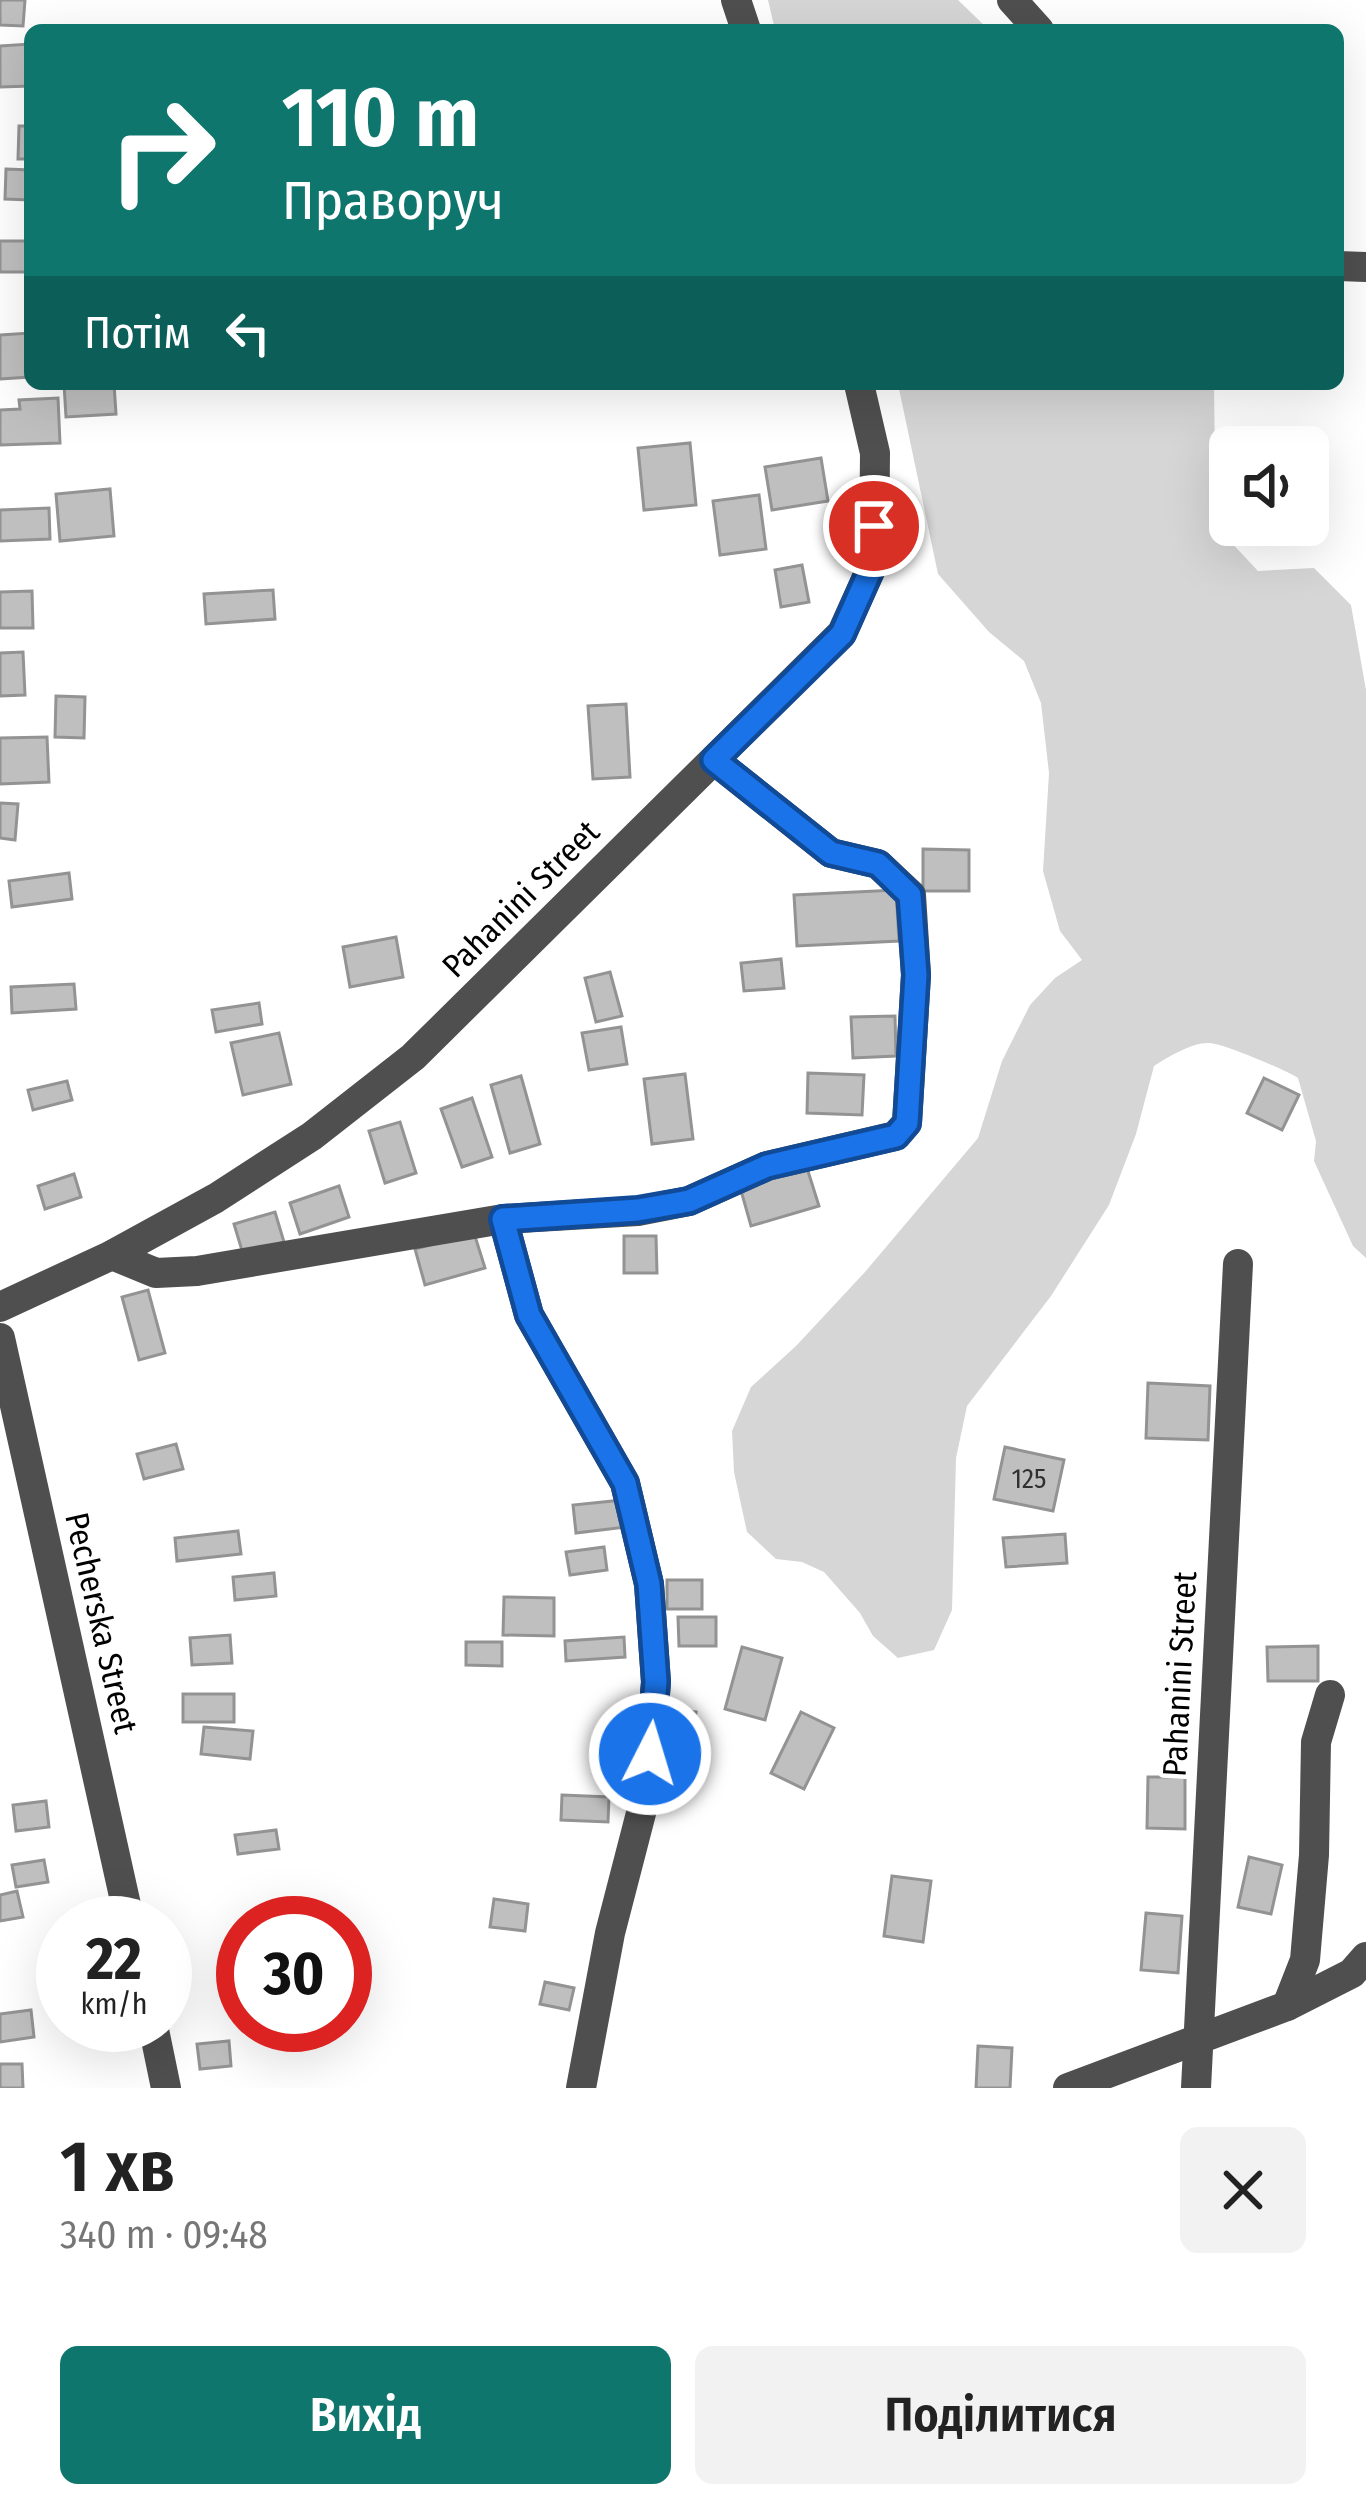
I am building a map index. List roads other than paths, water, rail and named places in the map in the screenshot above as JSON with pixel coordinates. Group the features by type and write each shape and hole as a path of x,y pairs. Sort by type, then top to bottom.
{"street":[{"path":"1012,0 1034,24"},
{"name":"Pahanini Street","path":"0,1307 112,1256 216,1198 312,1136 413,1057 842,634 874,562 875,453 860,390"},
{"path":"112,1256 156,1273 197,1271 503,1219 638,1210 689,1201 767,1166 896,1136 907,1123 916,975 910,895 878,864 831,853 714,760"},
{"path":"503,1219 529,1315 625,1483 649,1584 656,1682 647,1790 610,1933 581,2088"},
{"name":"Pahanini Street","path":"1196,2088 1238,1264"},
{"name":"Pecherska Street","path":"0,1344 124,1896"},
{"path":"1287,2006 1305,1960 1314,1855 1316,1742 1330,1695"},
{"path":"1068,2088 1287,2006 1352,1973 1366,1957"},
{"path":"159,2052 166,2088"}]}
